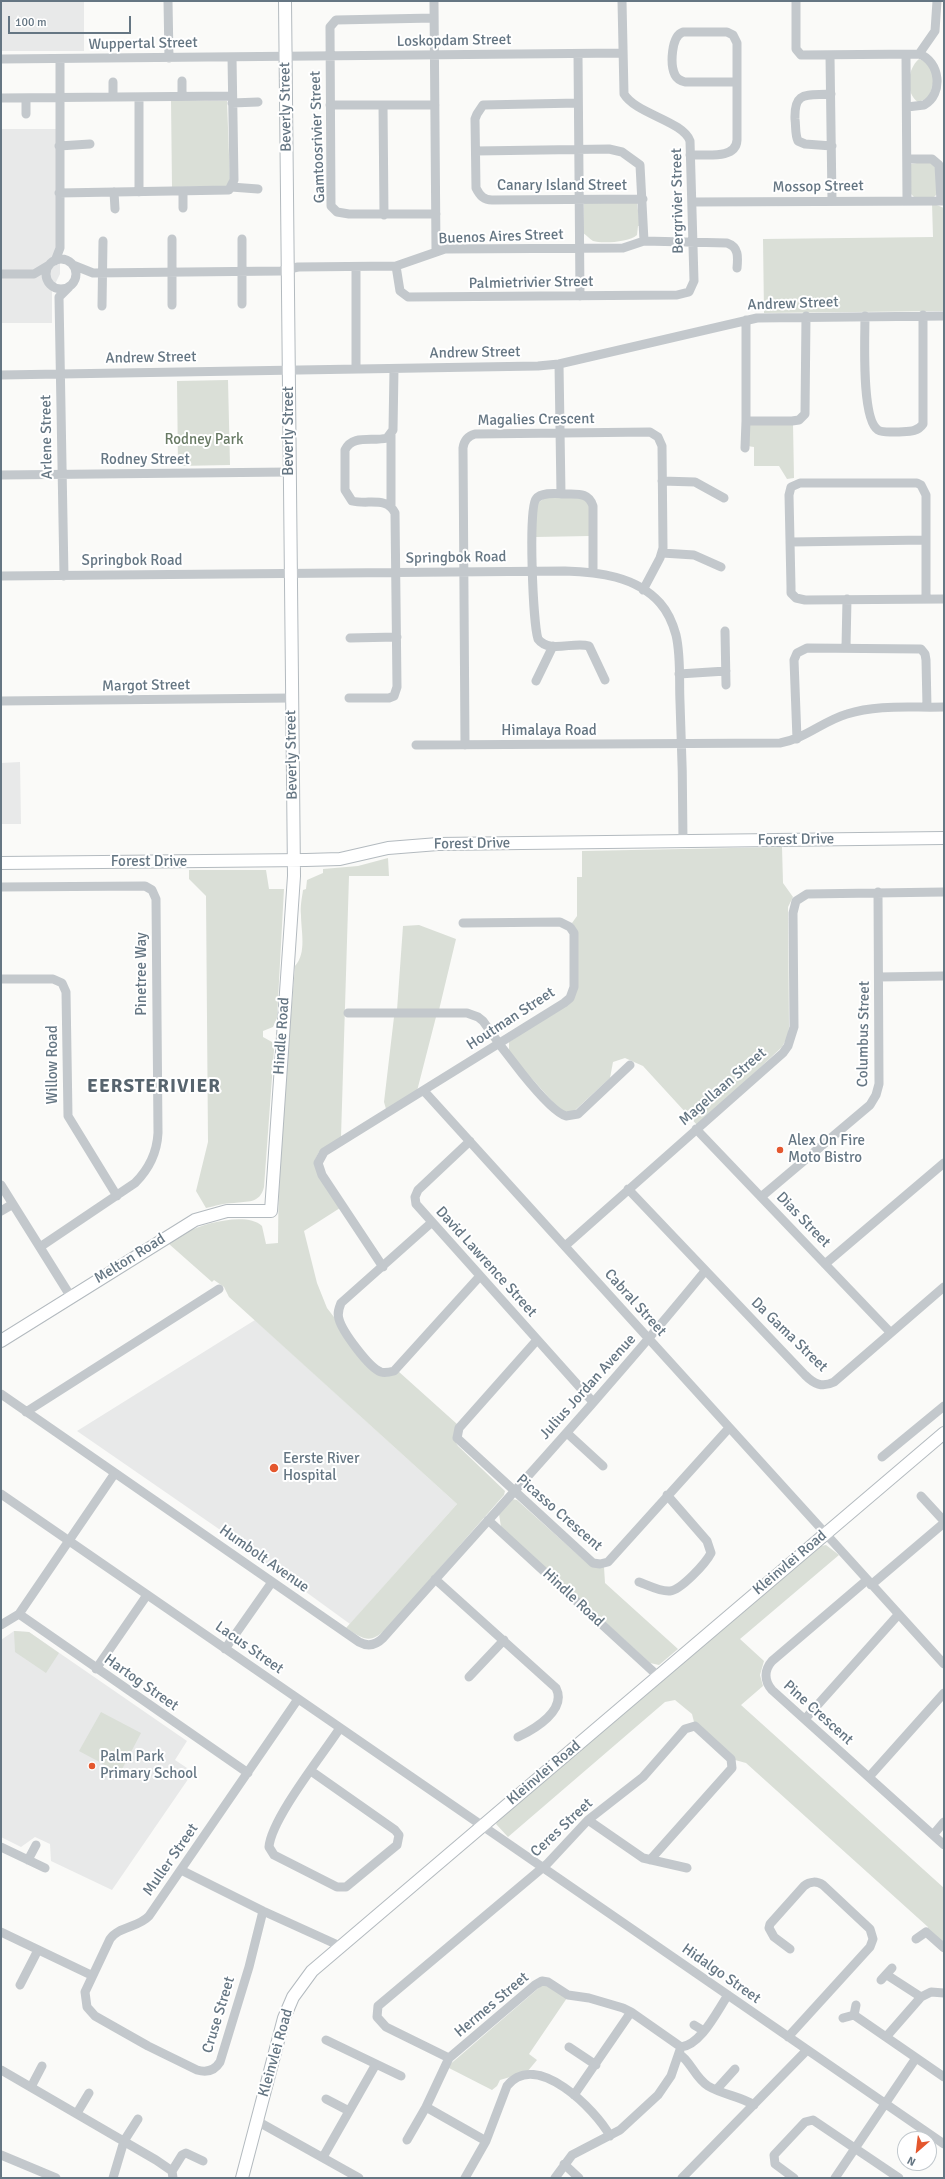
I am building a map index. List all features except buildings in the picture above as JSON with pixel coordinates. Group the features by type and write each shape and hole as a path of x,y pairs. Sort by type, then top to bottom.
{"street":[{"path":"168,1 169,58"},
{"name":"Beverly Street","path":"285,1 291,698 294,861"},
{"name":"Bergrivier Street","path":"622,1 623,90 627,98 686,133 690,141 694,281 689,292"},
{"path":"796,1 797,52 803,56 906,56 919,54 928,58 934,66 937,81 936,88 929,103 907,107"},
{"path":"919,54 936,31 937,1"},
{"path":"434,2 436,251"},
{"name":"Gamtoosrivier Street","path":"434,18 336,20 330,27 331,206 341,213 384,215 436,214"},
{"path":"690,155 727,153 736,146 737,82 737,43 731,33 724,32 683,32 676,36 674,41 674,72 679,80 685,82 737,82"},
{"name":"Loskopdam Street","path":"286,57 622,53"},
{"path":"578,54 578,200 580,296"},
{"path":"830,56 832,201"},
{"path":"906,56 907,200"},
{"path":"59,193 226,191 231,187 234,180 232,57"},
{"name":"Wuppertal Street","path":"1,59 286,57"},
{"path":"60,59 60,248 46,272 49,282 60,297 71,285 76,274 71,263 60,248"},
{"path":"182,81 182,96"},
{"path":"113,82 113,97"},
{"path":"831,94 802,96 797,101 795,106 796,134 798,141 805,144 832,146"},
{"path":"1,98 182,96 258,102"},
{"path":"139,97 139,192"},
{"path":"26,98 26,114"},
{"name":"Canary Island Street","path":"578,103 483,105 476,114 476,188 479,194 487,200 643,199"},
{"path":"383,104 384,215"},
{"path":"330,105 435,105"},
{"path":"59,146 90,144"},
{"path":"476,152 615,149 631,157 640,165 643,199 644,241"},
{"path":"907,158 932,159 939,165 943,202"},
{"path":"231,187 258,189"},
{"path":"183,191 183,208"},
{"path":"114,192 115,209"},
{"name":"Mossop Street","path":"692,202 907,200 943,202"},
{"path":"172,239 172,305"},
{"path":"242,239 242,304"},
{"path":"102,306 103,241"},
{"name":"Buenos Aires Street","path":"93,273 242,272 288,270 298,267 396,266 445,249 623,248 644,241 724,243 732,246 738,255 737,268"},
{"path":"34,274 59,259 93,273"},
{"name":"Palmietrivier Street","path":"396,266 400,291 408,297 677,295 689,292"},
{"path":"356,267 356,369"},
{"path":"1,274 34,274 59,289 71,285 93,273"},
{"name":"Arlene Street","path":"60,297 64,576"},
{"path":"864,316 866,398 873,424 877,430 886,432 915,431 924,424 923,315"},
{"name":"Andrew Street","path":"1,375 289,369 394,369 558,364 746,320 769,316 944,316"},
{"path":"746,421 800,420 806,414 806,316"},
{"path":"745,448 746,320"},
{"path":"558,364 561,494"},
{"path":"349,698 389,698 394,696 397,687 395,513 391,506 391,435 394,425 394,369"},
{"name":"Magalies Crescent","path":"465,745 463,448 466,439 475,434 653,433 658,436 662,443 662,553 643,590"},
{"path":"391,435 382,439 353,440 345,450 345,490 352,501 384,502 391,506"},
{"name":"Rodney Street","path":"1,475 289,472"},
{"path":"662,481 696,482 724,498"},
{"path":"926,599 926,495 921,485 917,483 800,483 793,486 789,492 791,587 793,596 799,600 926,599 944,598"},
{"path":"593,572 592,502 582,494 542,495 536,498 533,504 532,572 536,635 543,644 553,646 589,646 605,680"},
{"path":"791,542 926,540"},
{"path":"662,553 694,555 722,567"},
{"name":"Springbok Road","path":"1,576 593,572 622,579 643,590 663,607 674,627 679,674 682,744 683,841"},
{"path":"846,647 847,599"},
{"path":"724,631 726,685"},
{"path":"350,638 397,638"},
{"path":"536,681 553,646"},
{"path":"797,739 794,700 795,656 800,650 807,648 917,648 923,651 926,660 927,708"},
{"path":"679,674 726,672"},
{"name":"Margot Street","path":"1,701 291,698"},
{"name":"Himalaya Road","path":"416,745 767,743 797,739 848,713 882,708 944,707"},
{"name":"Forest Drive","path":"1,863 294,861 340,858 388,848 438,844 944,838"},
{"name":"Hindle Road","path":"271,1211 294,861"},
{"name":"Pinetree Way","path":"1,887 145,886 152,890 155,896 157,1141 154,1156 146,1170 135,1183 40,1247"},
{"path":"878,892 944,892"},
{"name":"Magellaan Street","path":"565,1246 783,1053 788,1046 794,1027 793,913 796,901 807,894 878,892"},
{"name":"Columbus Street","path":"761,1197 870,1105 876,1095 879,1084 878,892"},
{"name":"Houtman Street","path":"383,1267 322,1176 318,1163 324,1152 424,1091 570,998 574,987 574,933 570,927 560,922 463,923"},
{"path":"879,977 944,976"},
{"name":"Willow Road","path":"1,979 53,979 64,986 66,992 68,1116 117,1196"},
{"path":"348,1014 473,1014 483,1021 499,1044 555,1110 566,1116 578,1114 630,1065"},
{"name":"Cabral Street","path":"424,1091 944,1664"},
{"name":"Dias Street","path":"696,1129 890,1332"},
{"name":"David Lawrence Street","path":"470,1141 416,1193 416,1204 431,1223 593,1402"},
{"path":"826,1264 944,1163"},
{"path":"1,1185 71,1297"},
{"name":"Da Gama Street","path":"628,1189 805,1375 812,1382 821,1385 834,1382 890,1332 944,1287"},
{"path":"1,1211 13,1204"},
{"name":"Melton Road","path":"1,1341 195,1220 227,1211 271,1211"},
{"path":"431,1223 342,1303 338,1314 342,1325 359,1352 378,1371 386,1373 397,1368 480,1276"},
{"name":"Julius Jordan Avenue","path":"488,1520 567,1433 649,1339 705,1271"},
{"path":"26,1412 219,1289"},
{"name":"Picasso Crescent","path":"537,1340 459,1428 456,1435 458,1442 589,1560 600,1564 608,1562 729,1428"},
{"name":"Humbolt Avenue","path":"1,1394 359,1642 370,1645 381,1640 488,1520"},
{"path":"882,1457 944,1406"},
{"path":"567,1433 603,1466"},
{"name":"Kleinvlei Road","path":"242,2178 289,2005 298,1989 312,1971 944,1433"},
{"path":"1,1625 19,1614 115,1474"},
{"name":"Lacus Street","path":"1,1494 482,1826"},
{"path":"639,1582 661,1590 674,1590 702,1566 710,1553 710,1548 707,1541 667,1495"},
{"path":"869,1583 944,1522 921,1496"},
{"name":"Hindle Road","path":"488,1520 658,1676"},
{"path":"435,1579 554,1685 558,1694 556,1707 532,1730 518,1737"},
{"path":"225,1649 272,1582"},
{"name":"Pine Crescent","path":"869,1583 772,1661 767,1668 766,1676 769,1688 944,1845"},
{"path":"96,1669 147,1595"},
{"name":"Hartog Street","path":"19,1614 96,1669 248,1773"},
{"path":"805,1719 898,1615"},
{"path":"469,1677 504,1640"},
{"path":"869,1777 944,1693"},
{"name":"Muller Street","path":"91,1975 112,1936 146,1920 298,1699"},
{"name":"Ceres Street","path":"449,2058 386,2027 377,2017 378,2006 541,1867 588,1820 643,1777 685,1729 691,1726 699,1728 731,1759 732,1768 650,1860"},
{"path":"310,1771 395,1830 399,1835 397,1845 346,1887 337,1887 274,1855 270,1850 270,1844 286,1808 310,1771 340,1728"},
{"path":"588,1820 640,1856 650,1860 687,1868"},
{"path":"933,1835 944,1822"},
{"name":"Hidalgo Street","path":"482,1826 944,2144"},
{"path":"28,1860 36,1845"},
{"path":"1,1847 45,1868"},
{"path":"181,1870 263,1911 340,1946"},
{"path":"788,2037 873,1942 873,1935 870,1929 823,1885 814,1882 804,1886 770,1924 769,1928 774,1937 790,1949"},
{"name":"Cruse Street","path":"91,1975 84,1997 87,2007 95,2016 148,2046 197,2070 203,2072 213,2069 220,2062 249,1967 263,1911"},
{"path":"1,1932 91,1975"},
{"path":"916,1939 926,1932 944,1948"},
{"path":"20,1985 38,1950"},
{"path":"887,1974 921,1997"},
{"name":"Hermes Street","path":"449,2058 535,1985 542,1981 548,1982 568,1994 589,1998 631,2012 680,2051 698,2078 716,2090 739,2096 754,2105"},
{"path":"886,2037 921,1997 931,1992 944,1993"},
{"path":"555,2178 564,2164 574,2153 610,2136 626,2125 658,2095 671,2076 680,2051 694,2043 728,1995"},
{"path":"854,2015 856,2005"},
{"path":"574,2095 631,2012"},
{"path":"843,2018 854,2015 944,2077"},
{"path":"694,2025 704,2030"},
{"path":"326,2040 401,2076"},
{"path":"569,2047 596,2065"},
{"path":"682,2178 807,2050"},
{"path":"407,2140 426,2107 449,2058"},
{"path":"835,2178 916,2058"},
{"path":"323,2157 376,2064"},
{"path":"31,2087 42,2066"},
{"path":"716,2090 735,2069"},
{"path":"1,2070 124,2141 173,2175 182,2155 186,2153 203,2161"},
{"path":"465,2178 486,2140 507,2086 517,2078 528,2075 542,2076 574,2095 599,2119 610,2136"},
{"path":"77,2114 89,2093"},
{"path":"326,2099 349,2111"},
{"path":"426,2107 486,2140"},
{"path":"113,2178 124,2141 138,2120"},
{"path":"257,2121 359,2178"},
{"path":"794,2178 777,2166 773,2158 776,2153 808,2121 816,2121 898,2178"},
{"path":"1,2154 56,2178"},
{"path":"564,2164 579,2178"}],"shaded area":[{"path":"1,1 84,1 84,51 1,51"},
{"path":"1,129 60,129 60,274 52,290 52,323 1,323"},
{"path":"20,762 21,824 1,824 1,763"},
{"name":"Eerste River Hospital","path":"255,1320 457,1504 350,1624 229,1536 77,1431"},
{"name":"Palm Park Primary School","path":"14,1631 29,1632 187,1741 175,1760 193,1772 112,1890 51,1861 50,1844 35,1837 21,1847 1,1837 1,1640"}],"green space":[{"path":"919,59 929,63 934,80 929,98 918,102 911,93 909,81 912,69"},
{"path":"171,100 227,101 230,182 227,186 172,187"},
{"path":"929,161 936,166 937,194 934,197 914,197 910,193 911,164"},
{"path":"585,203 637,203 640,226 638,226 637,235 616,242 593,241 583,233"},
{"path":"932,203 944,208 944,311 764,313 763,239 933,237"},
{"name":"Rodney Park","path":"228,380 230,465 178,466 177,381"},
{"path":"793,424 794,478 787,479 779,466 754,466 754,447 747,446 750,425"},
{"path":"582,497 589,505 589,536 536,537 536,505 544,498"},
{"path":"782,847 783,883 793,897 788,907 789,1027 788,1036 782,1047 698,1126 643,1066 625,1058 613,1062 610,1078 572,1113 560,1110 509,1053 509,1042 570,1002 574,925 572,923 577,916 577,877 582,877 582,851"},
{"path":"388,858 389,876 349,876 341,1137 319,1152 315,1160 340,1208 304,1231 317,1283 327,1308 376,1372 398,1371 457,1424 456,1443 458,1446 505,1491 504,1495 389,1626 378,1636 368,1639 359,1636 346,1628 457,1504 229,1297 224,1287 214,1280 212,1282 169,1244 185,1233 204,1225 236,1219 255,1222 262,1226 266,1244 278,1243 278,1208 284,1104 295,966 299,961 302,948 301,908 303,890 306,889 307,880 323,873 323,869 358,866"},
{"path":"189,870 266,870 269,889 284,889 277,1018 273,1027 263,1031 263,1037 272,1042 274,1050 264,1187 259,1196 252,1201 223,1204 206,1208 196,1191 208,1142 206,896 189,879"},
{"path":"419,925 456,939 439,1010 397,1010 403,926"},
{"path":"394,1017 436,1017 417,1091 386,1109 384,1102"},
{"path":"512,1499 517,1500 587,1563 604,1567 605,1583 678,1649 659,1665 650,1663 501,1527 499,1514"},
{"path":"826,1545 839,1555 740,1639 764,1661 760,1675 763,1686 741,1705 944,1888 944,1944 928,1929 928,1927 746,1763 735,1760 694,1722 692,1714 675,1700 665,1702 508,1837 496,1824 498,1820 821,1546"},
{"path":"14,1631 29,1632 59,1653 46,1673 15,1652"},
{"path":"101,1712 141,1733 120,1773 79,1751"},
{"path":"541,1986 547,1986 567,1998 529,2054 537,2060 527,2072 500,2080 497,2086 492,2090 447,2067"}],"place":[{"name":"Alex On Fire Moto Bistro","path":"780,1150"},
{"name":"Eerste River Hospital","path":"274,1468"},
{"name":"Palm Park Primary School","path":"92,1766"}],"district":[{"name":"EERSTERIVIER","path":"154,1087"}]}
